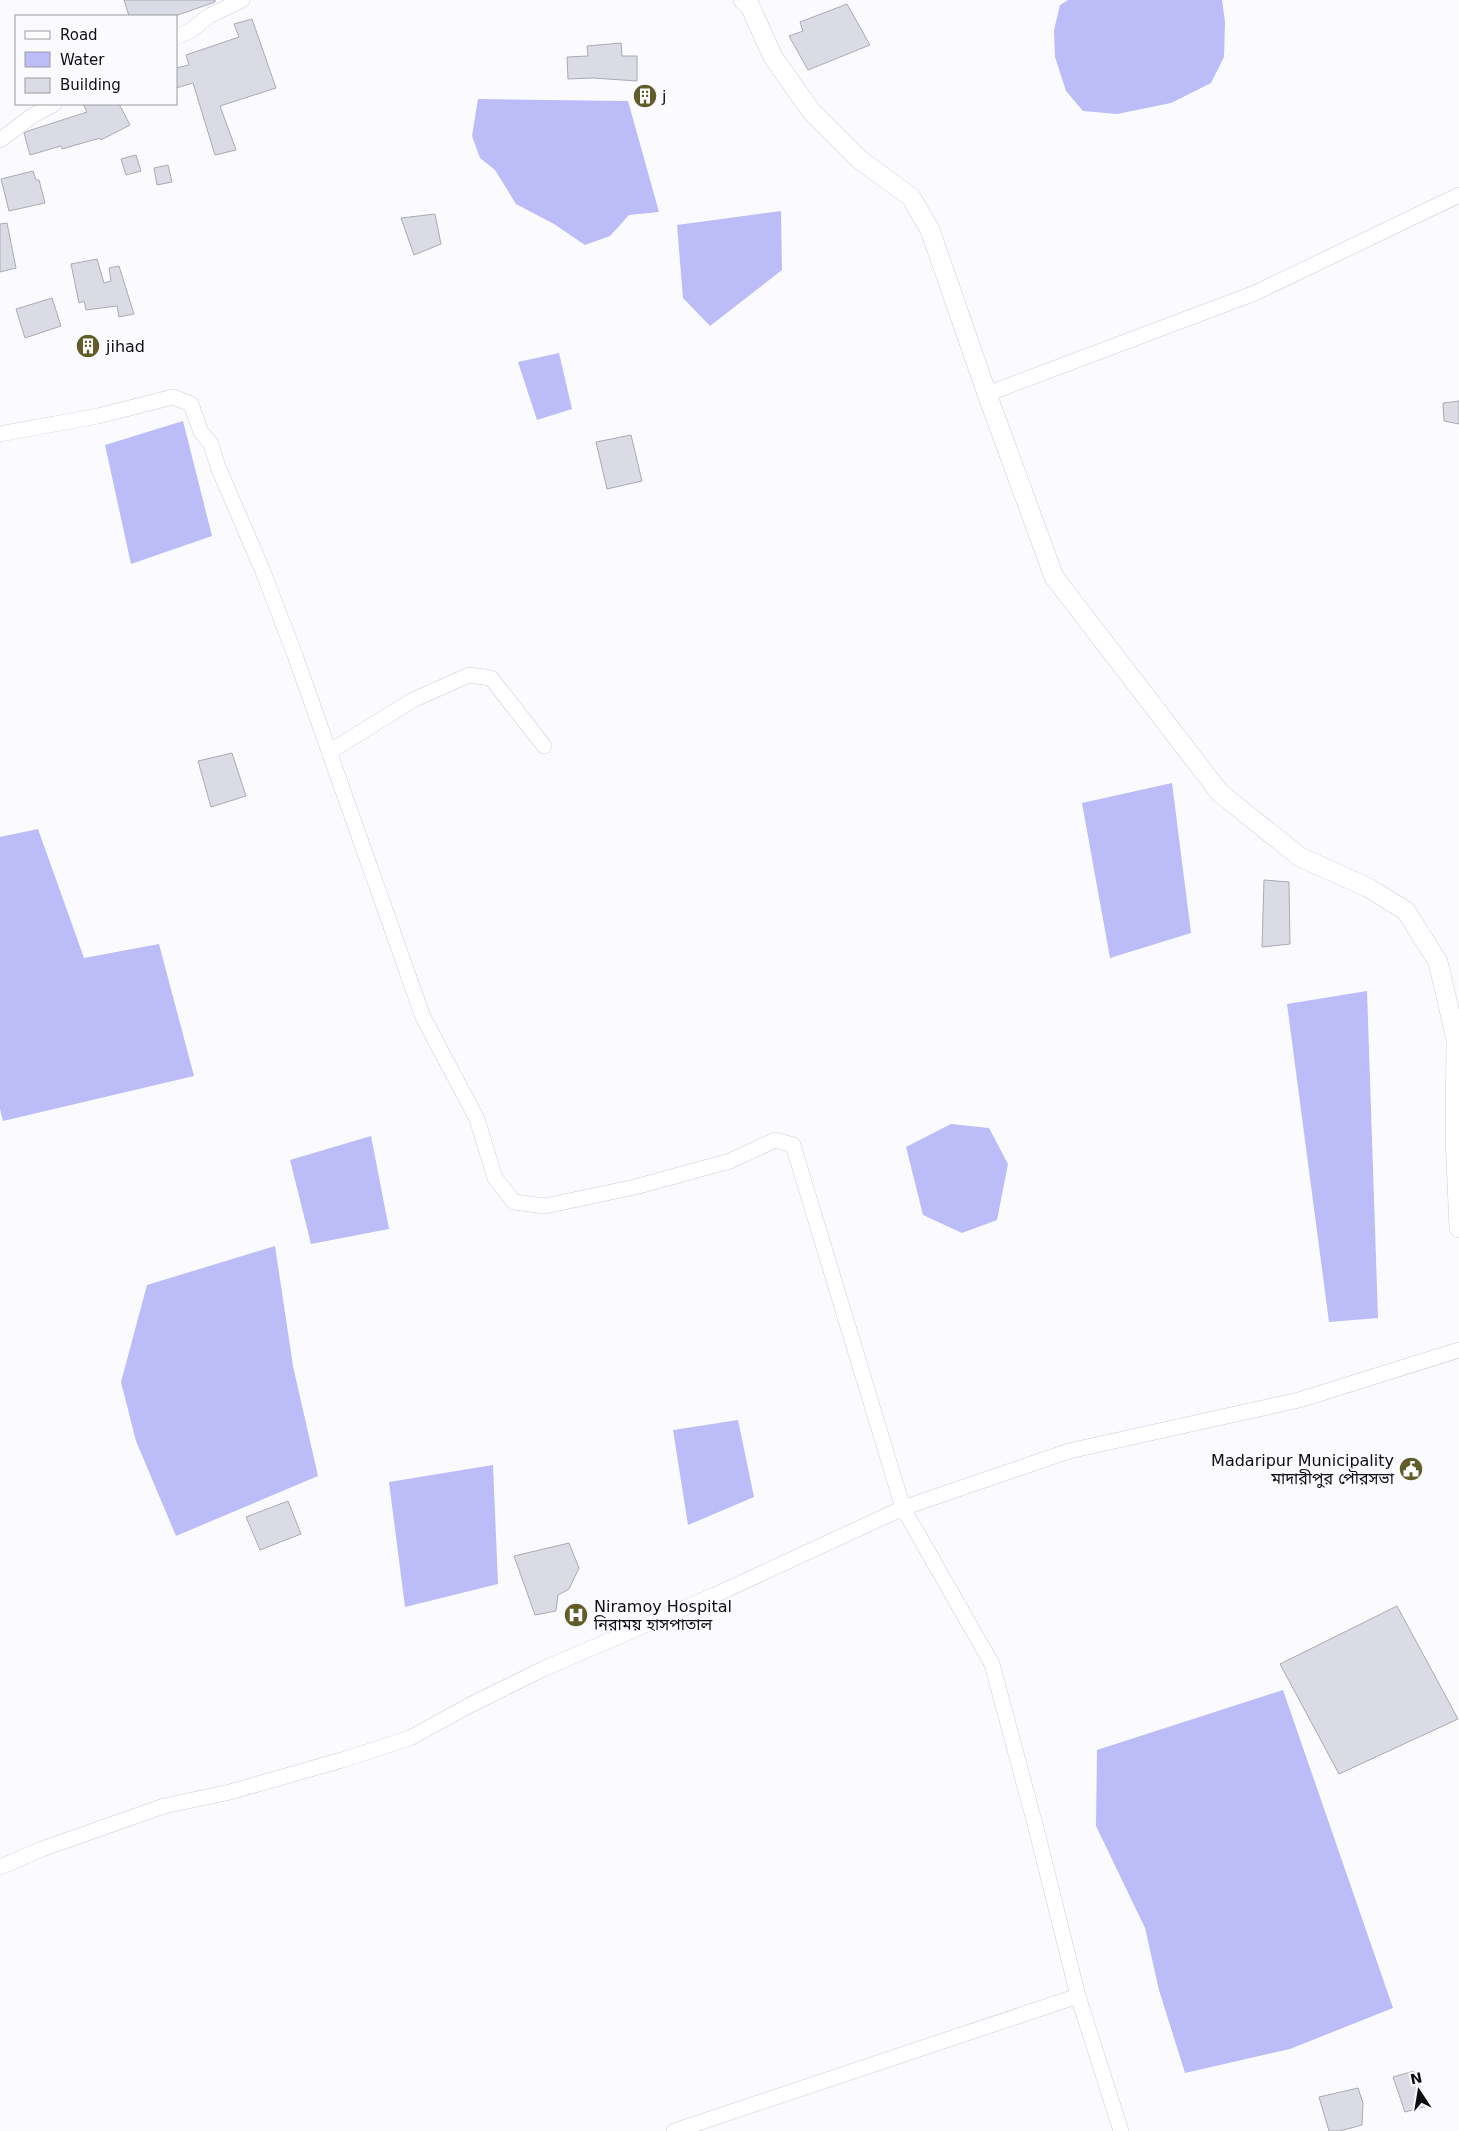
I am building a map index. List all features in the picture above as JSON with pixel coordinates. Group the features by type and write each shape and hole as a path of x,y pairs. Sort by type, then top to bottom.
{"street":[{"path":"178,36 190,31 209,16 242,0"},
{"path":"743,0 749,4 773,57 811,111 860,160 911,197 930,230 987,394 1054,577 1220,792 1300,857 1369,888 1406,911 1438,962 1456,1038 1455,1136 1459,1228"},
{"path":"0,140 32,116 52,105"},
{"path":"987,394 1255,293 1459,195"},
{"path":"0,434 98,416 173,397 191,404 201,432 211,444 218,468 262,569 423,1017 477,1119 495,1178 514,1202 545,1206 635,1187 730,1161 775,1140 793,1145 903,1508 992,1664 1078,1996 1121,2131"},
{"path":"329,752 412,700 469,675 491,678 544,746"},
{"path":"0,1867 42,1849 164,1806 238,1790 410,1738 470,1705 543,1669 715,1595 903,1508 1069,1451 1299,1400 1459,1350"},
{"path":"674,2131 1078,1996"}],"water":[{"path":"1068,0 1222,0 1225,22 1224,57 1211,83 1171,103 1117,114 1083,111 1066,91 1055,57 1054,30 1060,5"},
{"path":"478,99 628,101 659,212 629,215 610,236 585,245 554,224 516,204 495,170 480,158 472,136"},
{"path":"781,211 782,270 710,326 683,298 677,225"},
{"path":"559,353 572,409 537,420 518,362"},
{"path":"183,421 212,536 131,564 105,445"},
{"path":"1172,783 1191,933 1110,958 1082,803"},
{"path":"38,829 84,958 159,944 194,1076 3,1121 0,1109 0,837"},
{"path":"1367,991 1378,1318 1329,1322 1287,1004"},
{"path":"951,1124 989,1128 1008,1164 997,1220 962,1233 923,1215 906,1147"},
{"path":"371,1136 389,1229 311,1244 290,1160"},
{"path":"275,1246 293,1366 318,1476 176,1536 136,1441 121,1382 147,1285"},
{"path":"738,1420 754,1497 688,1525 673,1430"},
{"path":"493,1465 498,1584 405,1607 389,1482"},
{"path":"1283,1690 1393,2008 1290,2049 1185,2073 1159,1990 1145,1928 1096,1826 1097,1750"}],"building":[{"path":"124,0 215,0 215,2 178,15 129,15"},
{"path":"847,4 870,45 808,70 789,36 803,31 800,22"},
{"path":"252,19 276,88 220,106 236,150 215,155 193,83 178,87 178,68 189,65 186,55 239,37 234,24"},
{"path":"621,43 622,56 637,56 637,81 593,78 568,79 567,57 588,56 587,46"},
{"path":"84,105 120,105 130,125 101,140 100,138 62,149 61,146 30,155 24,133 87,112"},
{"path":"136,155 141,171 126,175 121,159"},
{"path":"168,165 172,182 157,185 154,168"},
{"path":"33,171 36,180 39,180 45,203 9,211 1,179"},
{"path":"435,214 441,244 414,255 401,218"},
{"path":"7,223 16,268 0,272 0,224"},
{"path":"97,259 104,283 111,281 109,268 119,266 134,314 119,317 117,306 86,310 84,301 79,303 71,264"},
{"path":"52,298 61,326 25,338 16,309"},
{"path":"1459,401 1459,424 1444,421 1443,403"},
{"path":"631,435 642,481 607,489 596,442"},
{"path":"232,753 246,796 211,807 198,761"},
{"path":"1264,880 1289,882 1290,944 1262,947"},
{"path":"288,1501 301,1534 260,1550 246,1517"},
{"path":"569,1543 579,1568 569,1589 558,1595 556,1611 535,1615 514,1556"},
{"path":"1397,1606 1458,1719 1339,1774 1280,1664"},
{"path":"1414,2071 1427,2106 1405,2112 1393,2077"},
{"path":"1358,2088 1363,2103 1362,2125 1340,2131 1329,2131 1319,2097"}],"place":[{"name":"j","path":"645,96"},
{"name":"jihad","path":"88,346"},
{"name":"Madaripur Municipality মাদারীপুর পৌরসভা","path":"1411,1469"},
{"name":"Niramoy Hospital নিরাময় হাসপাতাল","path":"576,1615"}]}
